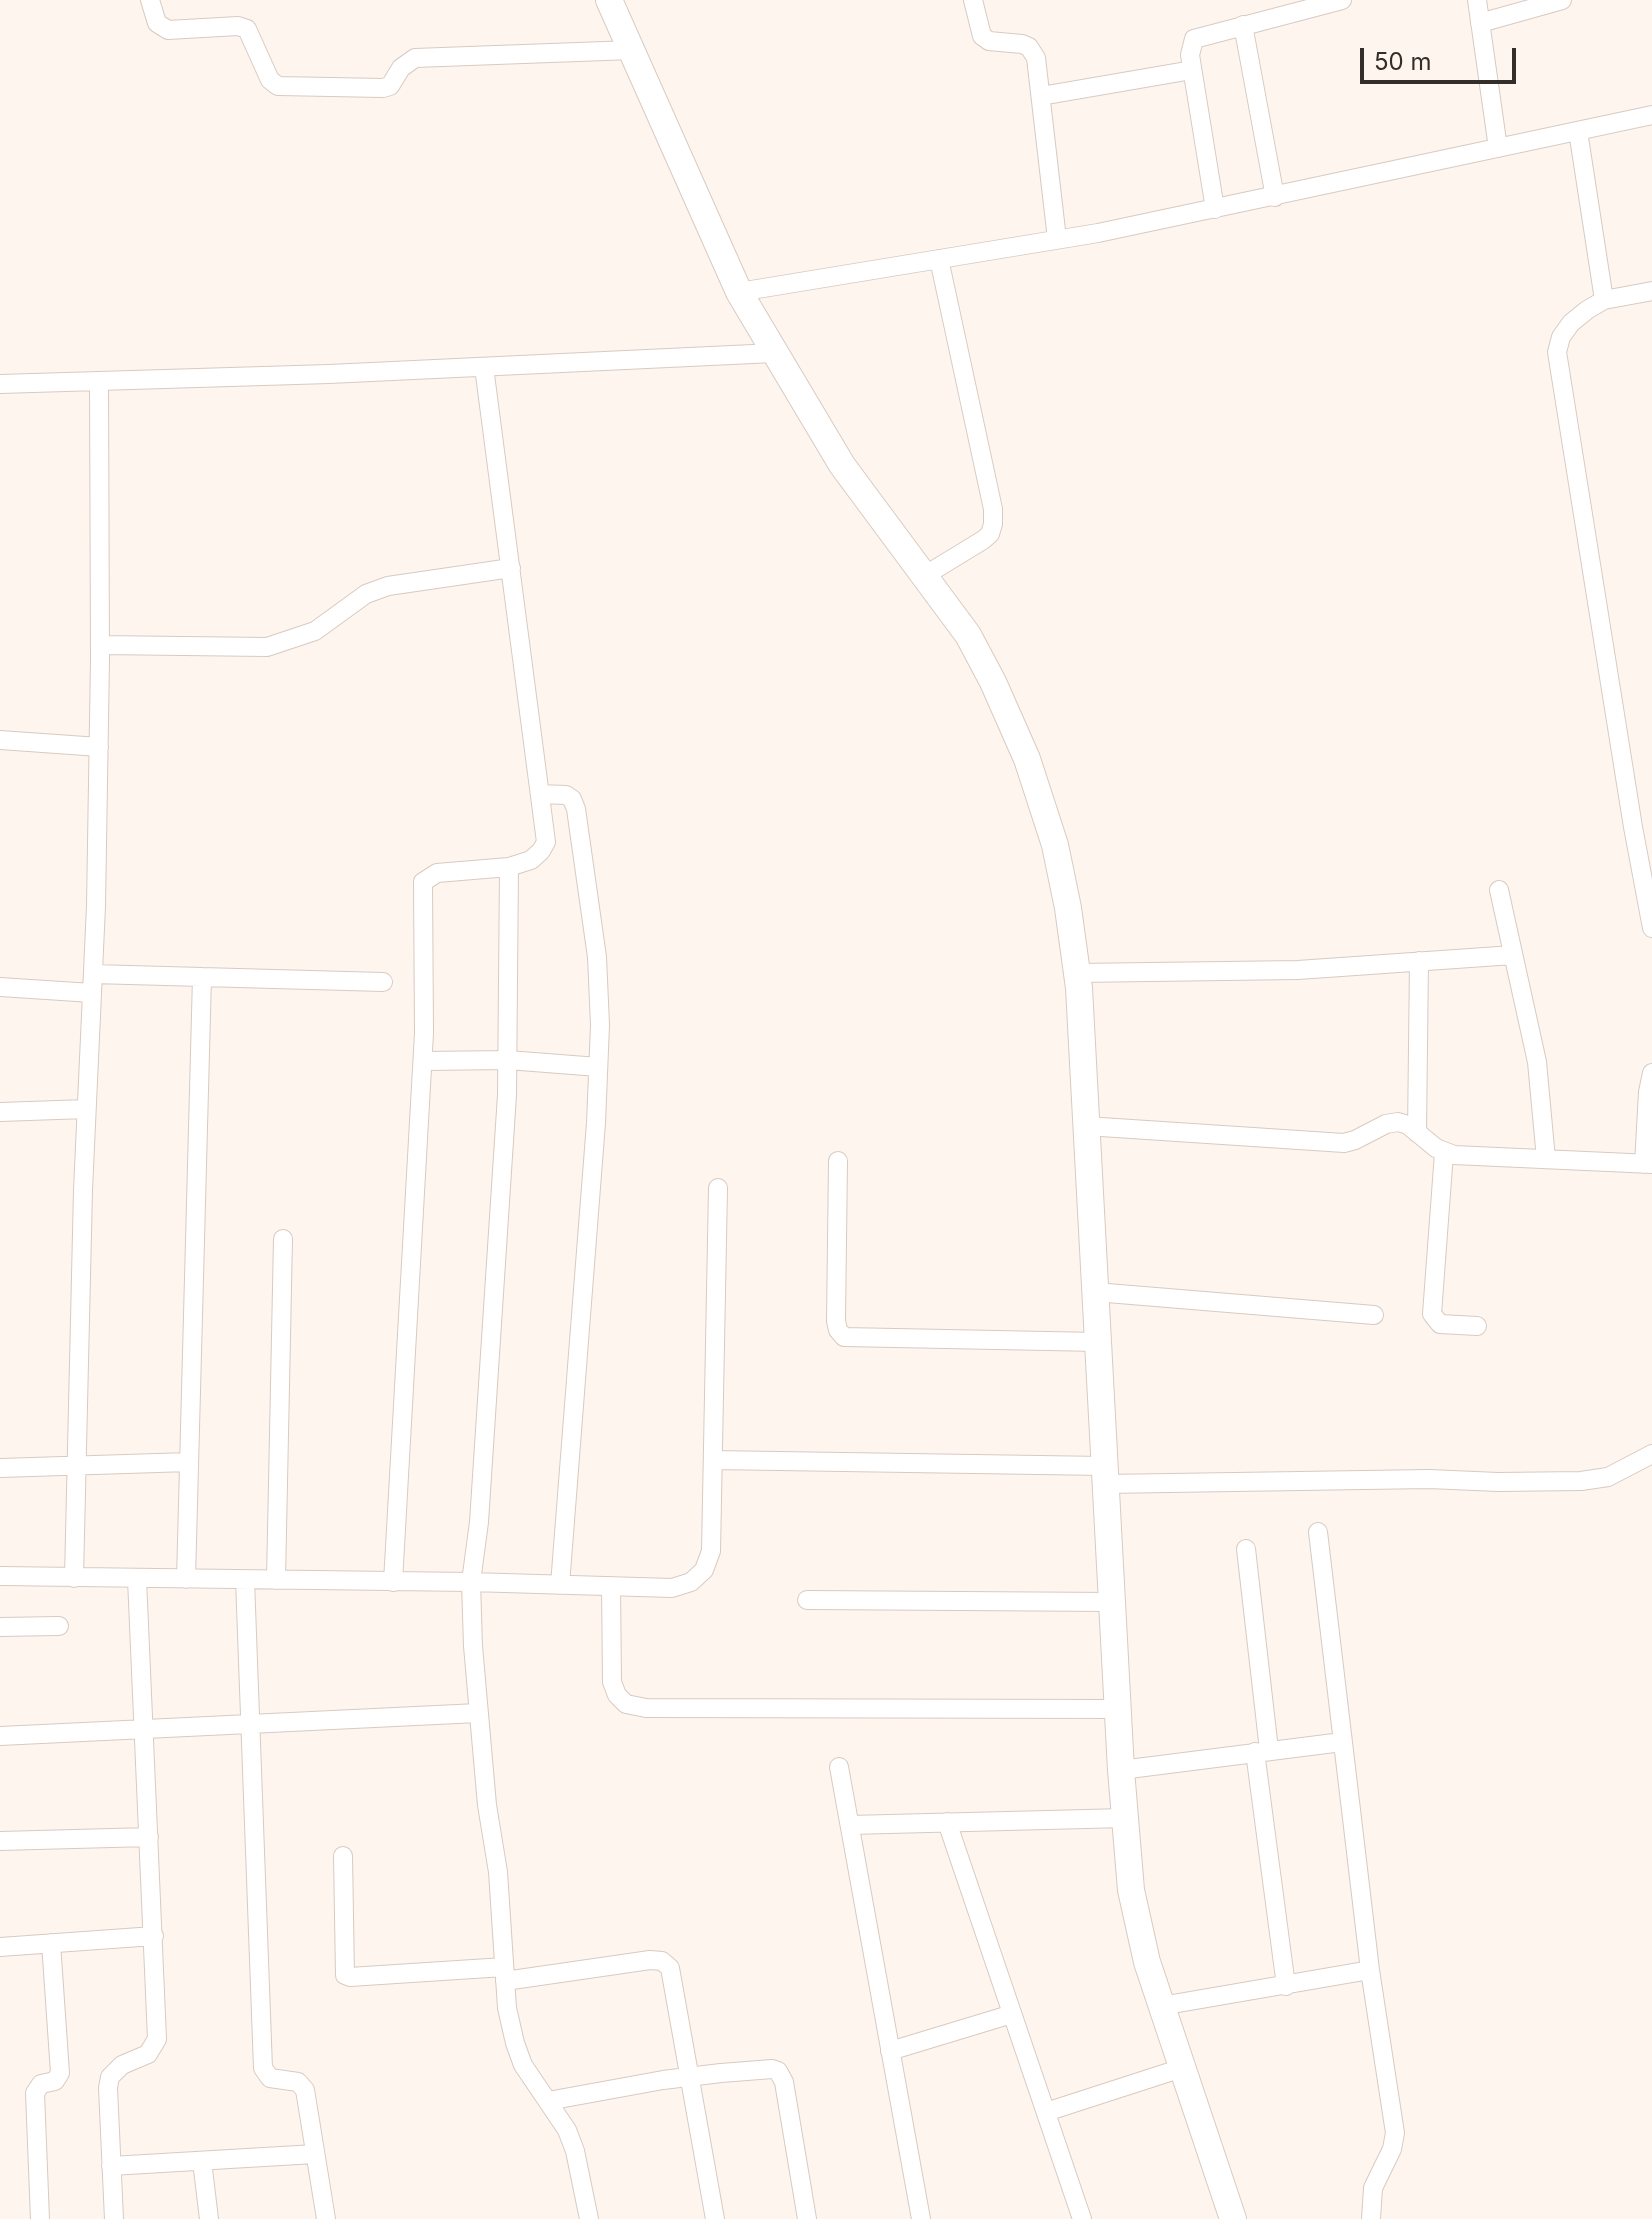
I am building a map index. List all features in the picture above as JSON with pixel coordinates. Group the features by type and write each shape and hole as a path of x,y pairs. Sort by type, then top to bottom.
{"street":[{"path":"150,0 157,23 168,30 238,26 247,29 270,80 278,86 383,88 390,86 401,68 415,58 632,50"},
{"path":"609,0 739,292 842,465 968,635 1027,759 1055,845 1077,973 1117,1709 1136,1917 1161,2006 1233,2219"},
{"path":"973,0 982,36 989,41 1029,47 1036,58 1057,239"},
{"path":"1215,209 1190,55 1194,39 1342,0"},
{"path":"1477,0 1498,148"},
{"path":"1480,23 1562,0"},
{"path":"1243,25 1275,197"},
{"path":"1041,96 1192,70"},
{"path":"739,292 1057,239 1215,209 1652,115"},
{"path":"1578,131 1604,300"},
{"path":"924,576 983,540 990,534 993,524 993,509 939,259"},
{"path":"1652,291 1604,300 1571,323 1561,337 1557,352 1652,928"},
{"path":"0,384 774,353"},
{"path":"393,1582 423,1061 423,882 437,873 509,867 531,860 546,842 484,367"},
{"path":"74,1578 99,747 99,381"},
{"path":"100,645 267,647 315,631 366,594 388,586 511,568"},
{"path":"0,740 99,747"},
{"path":"541,794 566,795 572,799 576,809 597,957 600,1025 584,1299 560,1585"},
{"path":"509,867 508,1060 480,1506 471,1582 478,1713 487,1805 498,1872 507,2008 523,2065 567,2130 575,2151 589,2219"},
{"path":"1499,890 1537,1062 1546,1159"},
{"path":"1077,973 1298,970 1513,955"},
{"path":"1417,1133 1419,961"},
{"path":"186,1579 202,977"},
{"path":"0,987 202,977 383,982"},
{"path":"423,1061 508,1060 598,1067"},
{"path":"1086,1126 1344,1143 1392,1122 1408,1125 1444,1153 1648,1164 1648,1092 1652,1073"},
{"path":"0,1112 86,1109"},
{"path":"1444,1153 1432,1314 1440,1324 1477,1326"},
{"path":"838,1161 836,1321 844,1337 1098,1342"},
{"path":"0,1576 471,1582 672,1588 691,1582 704,1570 711,1551 718,1188"},
{"path":"276,1580 283,1239"},
{"path":"1095,1292 1374,1315"},
{"path":"713,1460 1105,1475 1498,1482 1581,1481 1608,1477 1652,1454"},
{"path":"0,1468 189,1462"},
{"path":"1318,1532 1370,1970 1395,2133 1392,2149 1373,2188 1371,2219"},
{"path":"1246,1549 1262,1751 1286,1986"},
{"path":"114,2219 110,2077 122,2065 148,2054 157,2039 137,1579"},
{"path":"245,1580 263,2068 270,2078 302,2084 326,2219"},
{"path":"611,1586 612,1682 617,1695 626,1704 646,1708 1117,1709"},
{"path":"807,1600 1112,1602"},
{"path":"0,1627 59,1626"},
{"path":"0,1736 478,1713"},
{"path":"1121,1770 1342,1742"},
{"path":"839,1767 921,2219"},
{"path":"850,1825 1125,1818"},
{"path":"947,1822 1082,2219"},
{"path":"0,1841 149,1837"},
{"path":"343,1856 345,1975 350,1977 504,1974 650,1960 662,1961 670,1968 715,2219"},
{"path":"0,1947 154,1936"},
{"path":"40,2219 35,2093 41,2084 55,2081 60,2073 51,1943"},
{"path":"1161,2006 1370,1970"},
{"path":"890,2051 1012,2014"},
{"path":"1046,2112 1182,2068"},
{"path":"548,2101 688,2077 778,2071 784,2082 807,2219"},
{"path":"111,2166 315,2154"},
{"path":"202,2161 209,2219"}]}
